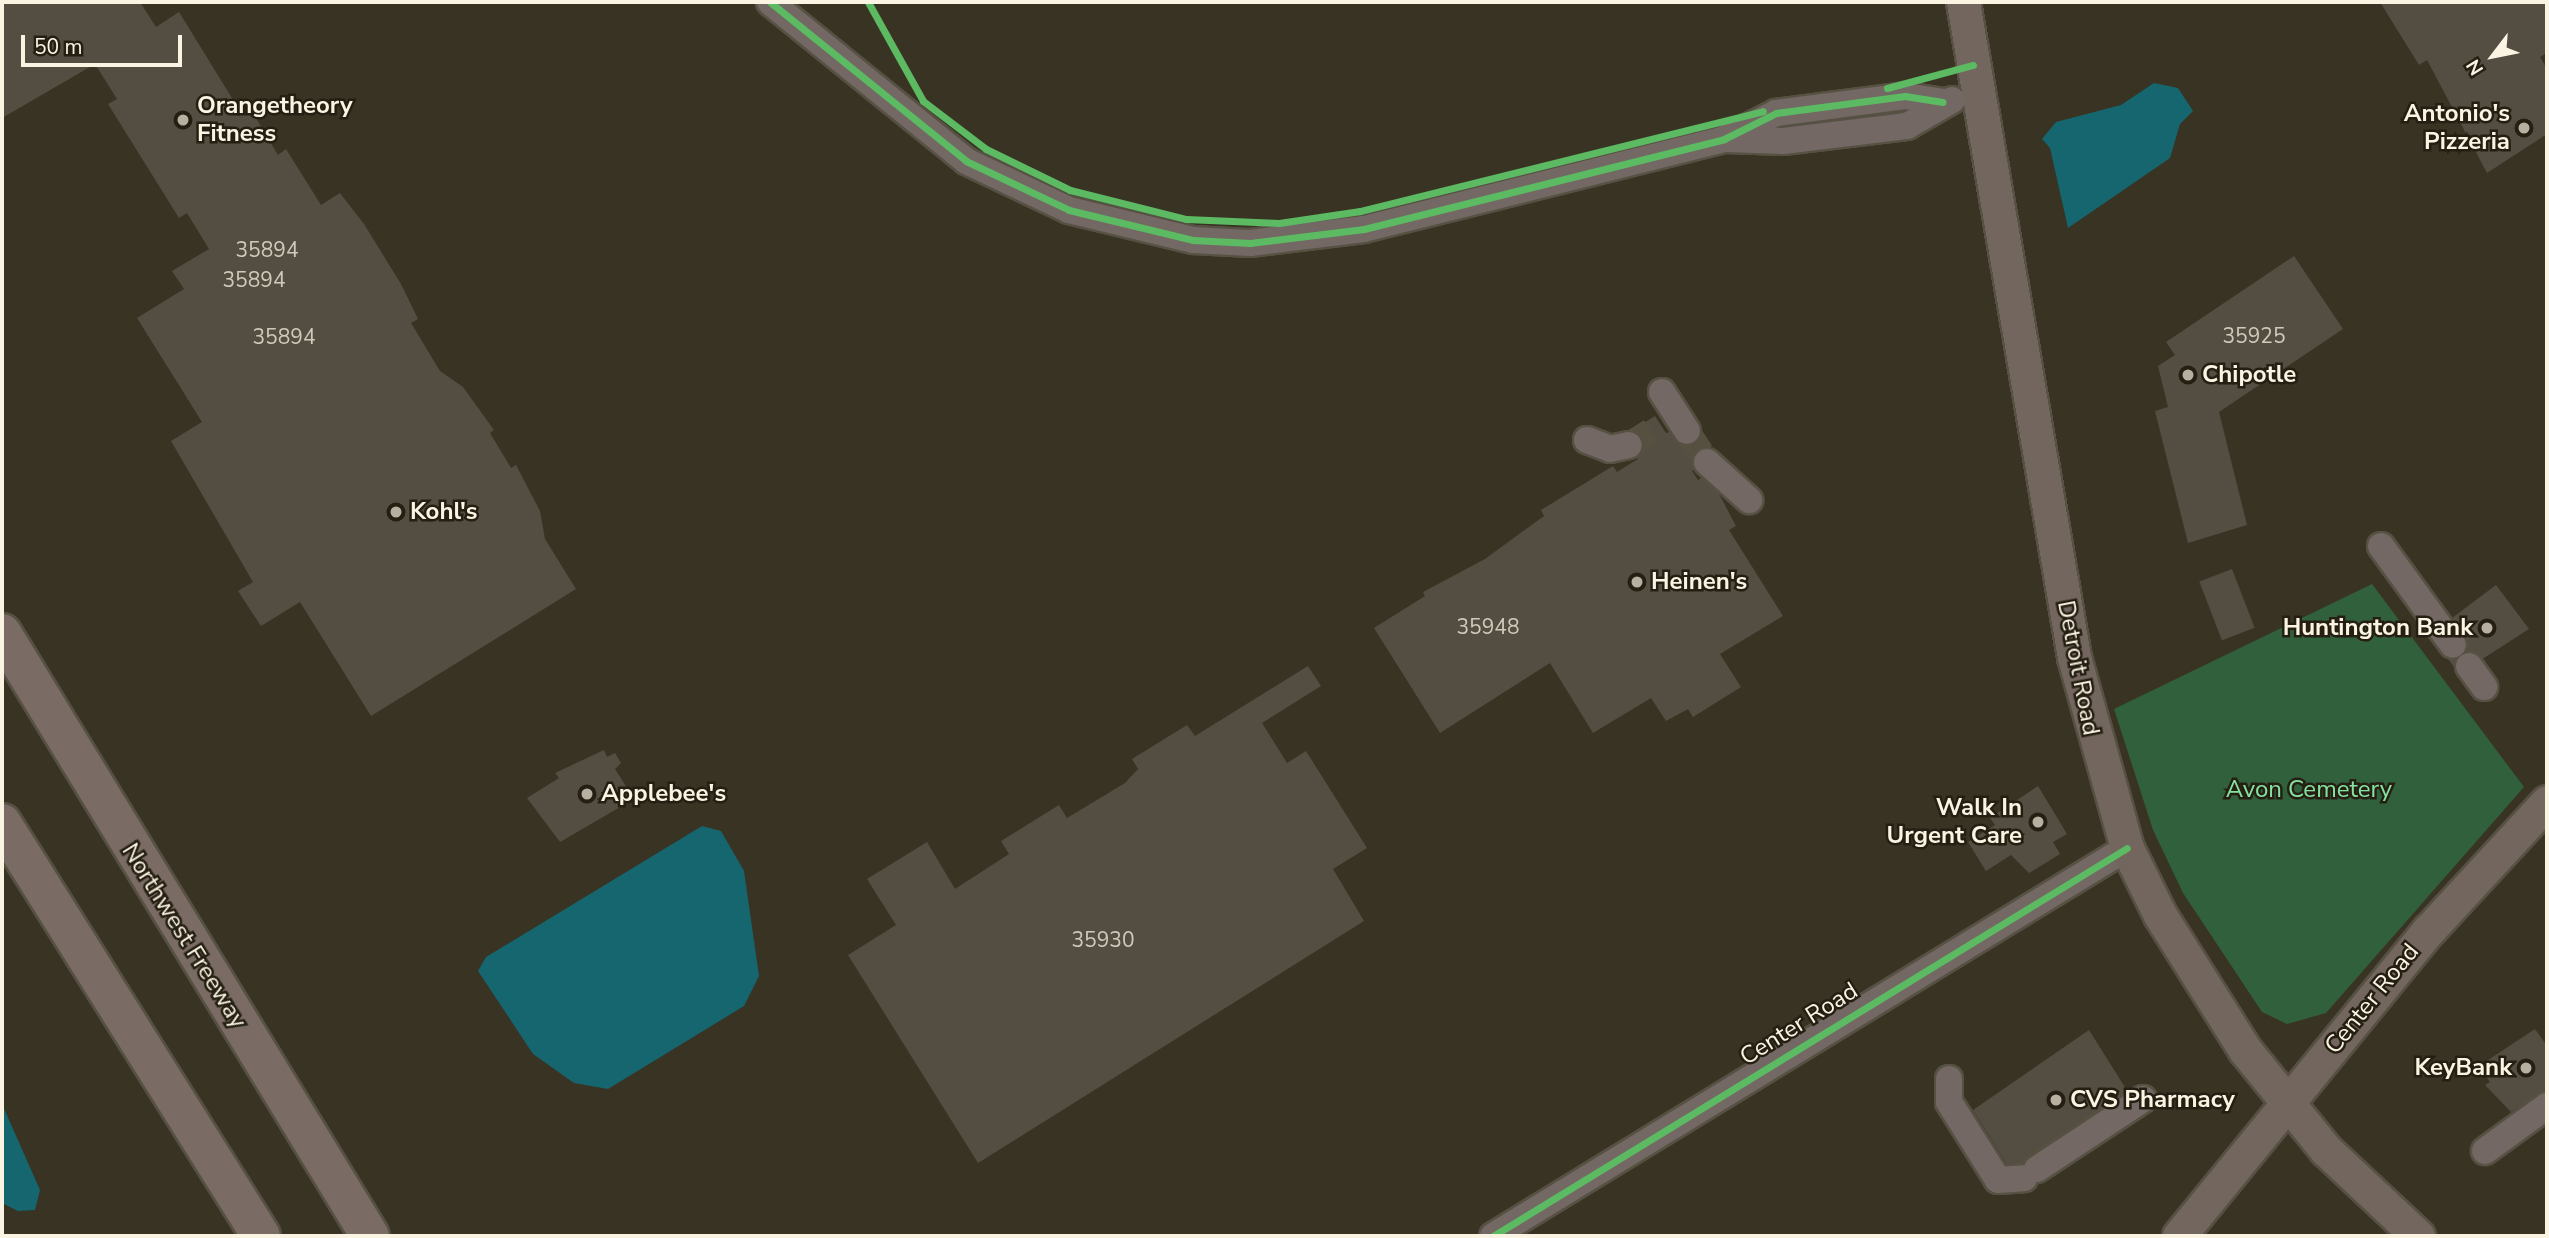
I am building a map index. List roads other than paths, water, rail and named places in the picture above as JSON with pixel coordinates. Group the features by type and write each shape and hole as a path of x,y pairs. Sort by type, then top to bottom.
{"highway":[{"name":"Northwest Freeway","path":"2,634 370,1236"},
{"path":"2,824 261,1236"}],"main road":[{"name":"Detroit Road","path":"1963,2 2074,657 2127,848 2208,996 2286,1105 2418,1236"},
{"name":"Center Road","path":"2179,1236 2429,930 2547,802"}],"street":[{"path":"769,2 967,161 1069,210 1194,240 1276,241 1364,229 1724,139 1776,113 1905,96 1944,102 1978,94"},
{"path":"1662,392 1675,424"},
{"path":"1587,440 1609,449 1629,445"},
{"path":"1707,462 1749,500"},
{"path":"2381,546 2453,645"},
{"name":"Center Road","path":"1493,1236 2127,848"},
{"path":"1949,1079 1949,1102 1998,1180 2030,1173 2143,1099"},
{"path":"2484,1151 2547,1106"}],"water":[{"path":"2154,83 2178,88 2193,111 2180,124 2170,158 2068,228 2050,148 2042,139 2056,122 2121,105"},
{"path":"702,826 721,831 744,871 759,976 744,1006 608,1089 574,1083 533,1054 478,971 486,957"},
{"path":"2,1104 40,1190 35,1210 18,1211 2,1203"}],"tunnel":[{"path":"1629,445 1661,425"},
{"path":"1687,431 1707,462"}],"place":[{"name":"Orangetheory Fitness","path":"183,120"},
{"name":"Antonio's Pizzeria","path":"2524,128"},
{"name":"Chipotle","path":"2188,375"},
{"name":"Kohl's","path":"396,512"},
{"name":"Heinen's","path":"1637,582"},
{"name":"Huntington Bank","path":"2487,628"},
{"name":"Applebee's","path":"587,794"},
{"name":"Walk In Urgent Care","path":"2038,822"},
{"name":"KeyBank","path":"2526,1068"},
{"name":"CVS Pharmacy","path":"2056,1100"}],"park label":[{"name":"Avon Cemetery","path":"2309,790"}]}
